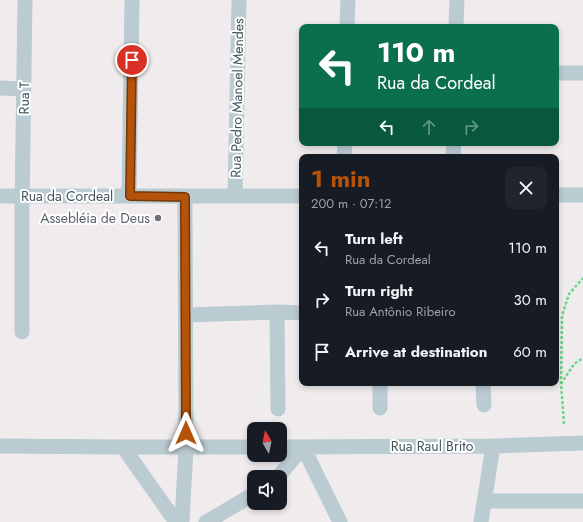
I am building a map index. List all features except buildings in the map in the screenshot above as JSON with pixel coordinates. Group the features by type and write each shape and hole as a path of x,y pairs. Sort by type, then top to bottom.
{"street":[{"name":"Rua T","path":"22,332 25,0"},
{"path":"130,196 132,0"},
{"name":"Rua Pedro Manoel Mendes","path":"235,196 239,0"},
{"path":"347,24 348,0"},
{"path":"456,24 457,0"},
{"path":"559,73 583,73"},
{"path":"0,88 24,89"},
{"path":"559,195 583,194"},
{"name":"Rua da Cordeal","path":"0,196 22,201 130,196 299,196"},
{"path":"182,522 186,448 185,197"},
{"path":"186,315 277,312 299,313"},
{"path":"277,312 278,409"},
{"path":"380,386 380,408"},
{"path":"483,386 484,405"},
{"name":"Rua Raul Brito","path":"287,447 493,446 583,443"},
{"path":"0,446 247,447"},
{"path":"481,522 493,446"},
{"path":"123,447 176,522"},
{"path":"284,470 303,447 340,522"},
{"path":"206,522 247,498"},
{"path":"484,501 583,501"}],"path":[{"path":"564,424 561,384 562,316 569,294 583,278"},
{"path":"561,384 574,364 583,358"}],"place":[{"name":"Assebléia de Deus","path":"158,218"}],"route":[{"path":"132,60 130,196 185,197 186,433"}]}
